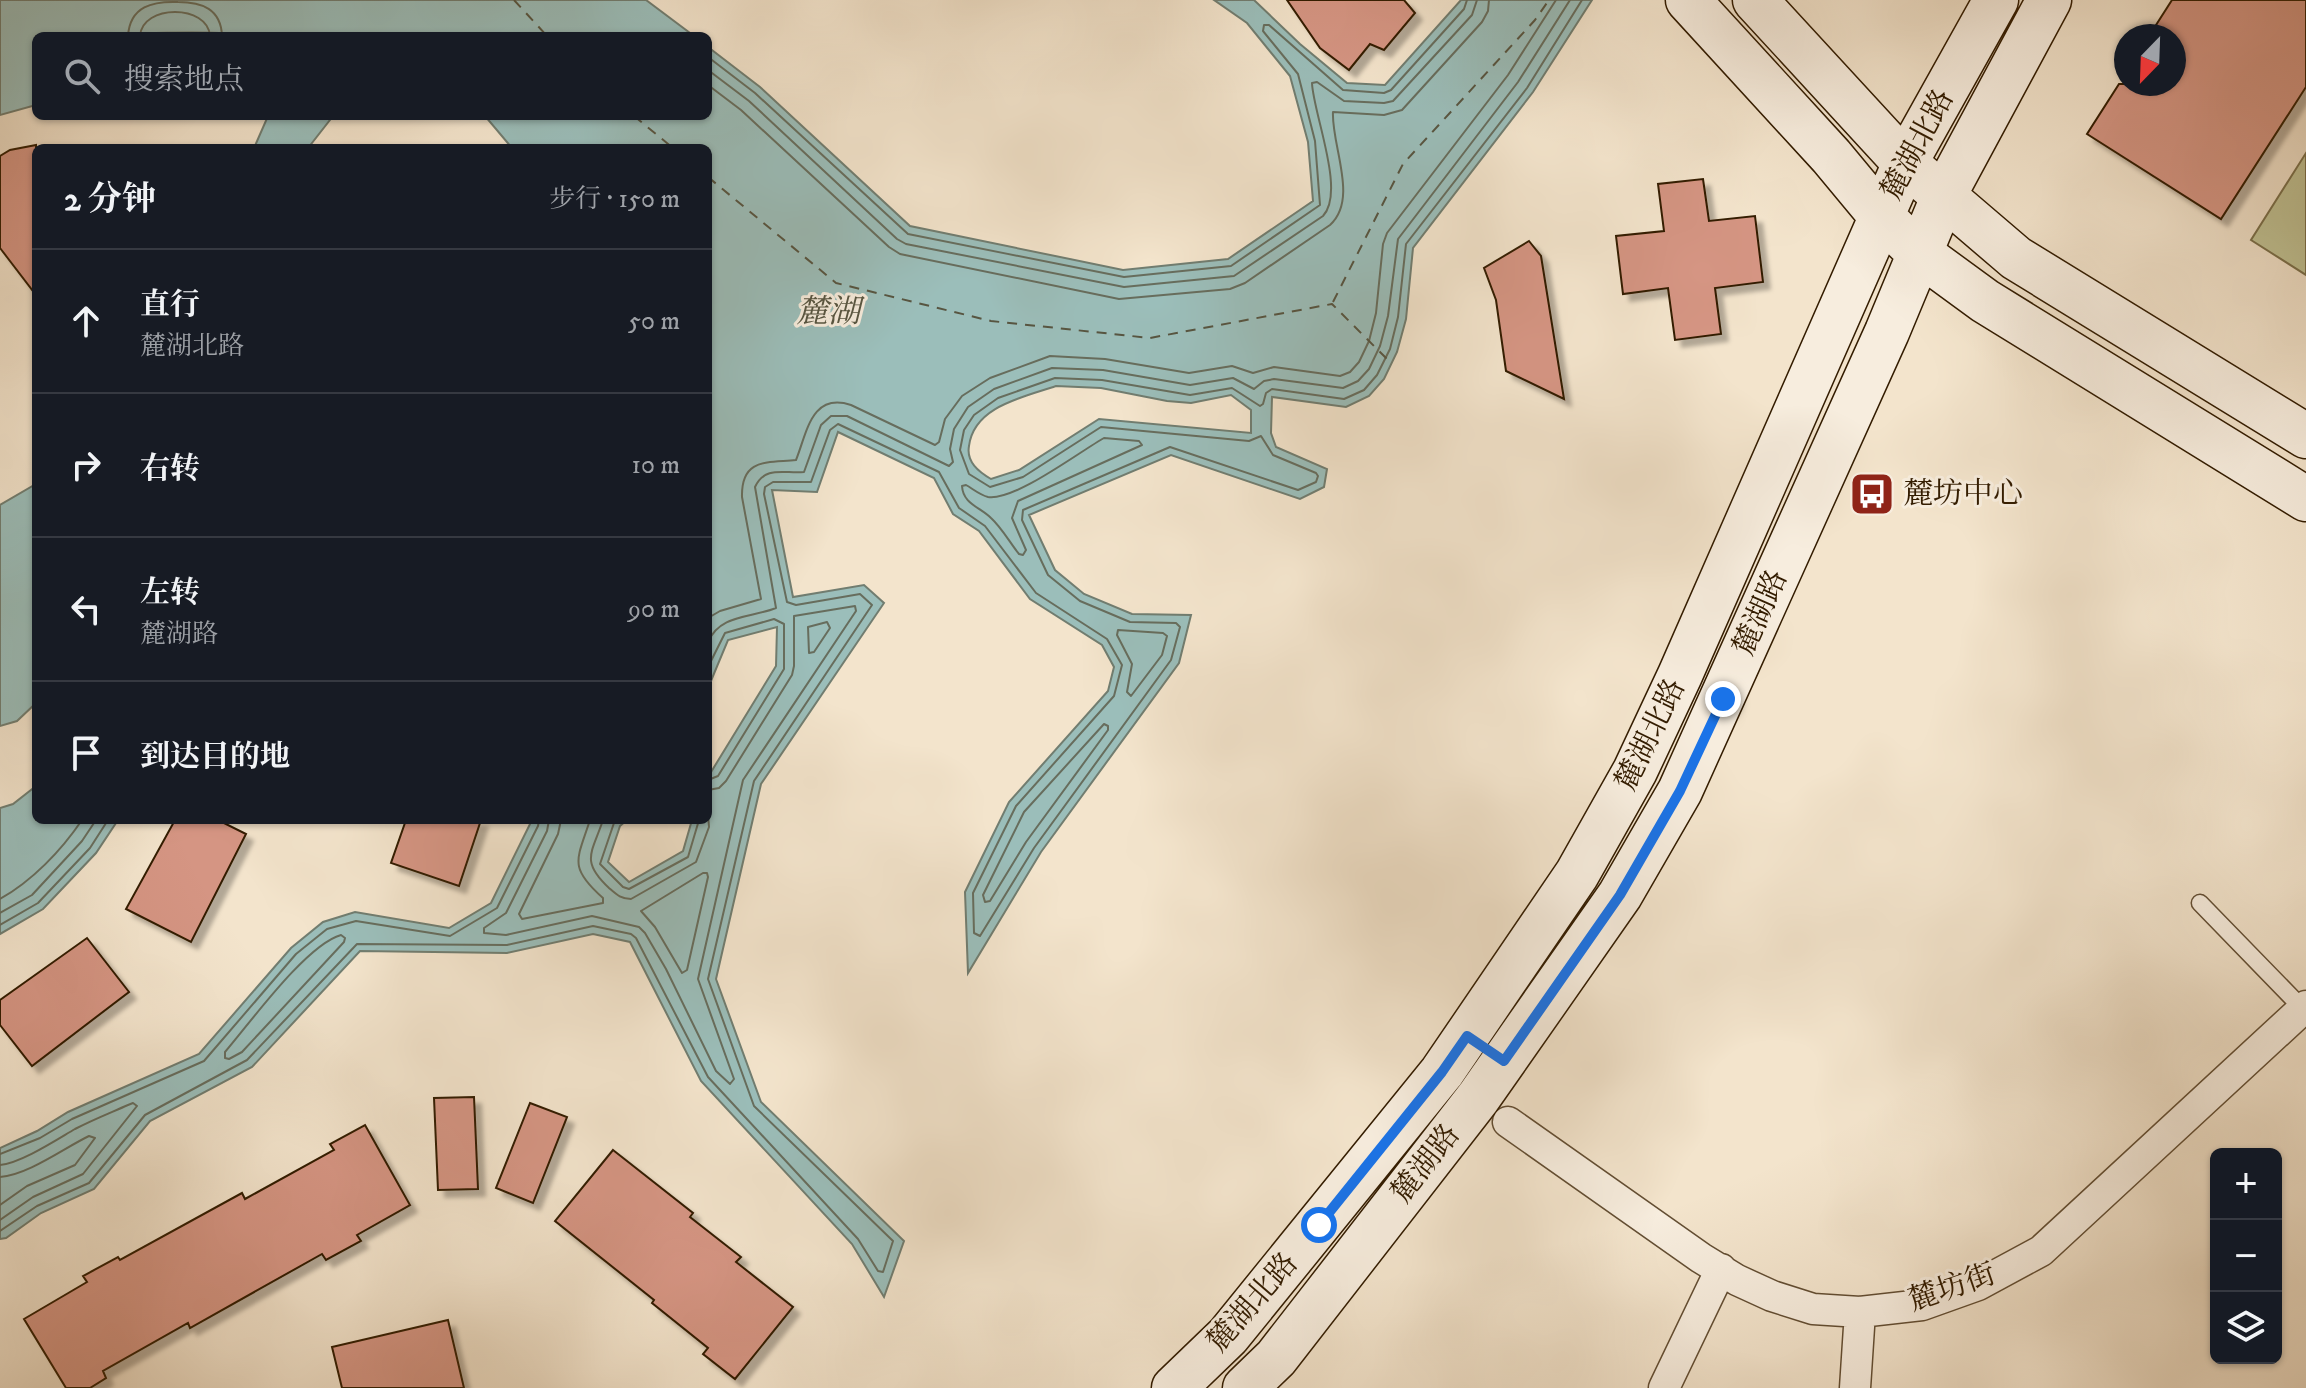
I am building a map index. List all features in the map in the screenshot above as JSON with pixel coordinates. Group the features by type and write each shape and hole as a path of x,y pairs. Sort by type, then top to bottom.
{"street":[{"path":"1688,0 1831,156 1880,215 1918,252 1985,301 2306,499"},
{"path":"1755,0 1905,163 2016,258 2306,436"},
{"name":"麓湖北路","path":"1174,1388 1228,1336 1442,1072 1577,874 1635,771 1718,592 1880,215 1905,163 1996,0"},
{"name":"麓湖路","path":"1245,1388 1276,1358 1454,1129 1620,895 1680,791 1880,347 1944,195 2049,0"},
{"name":"麓坊街","path":"1508,1122 1721,1269 1772,1296 1813,1309 1860,1312 1922,1305 1978,1285 2041,1251 2305,1009"},
{"path":"1467,1036 1504,1061"},
{"path":"1417,1102 1454,1129"},
{"path":"1664,1388 1721,1269"},
{"path":"1855,1388 1860,1312"}],"lane":[{"path":"2200,903 2305,1009"}],"green space":[{"path":"2306,153 2306,275 2251,240"}],"water":[{"path":"0,0 646,0 689,32 32,32 32,106 0,115"},
{"name":"麓湖","path":"1214,0 1254,0 1347,83 1385,85 1461,0 1592,0 1533,92 1413,248 1406,319 1397,352 1384,379 1369,396 1346,407 1272,397 1271,433 1276,447 1327,469 1324,487 1300,499 1171,455 1029,515 1055,570 1084,594 1132,614 1191,615 1179,663 1041,852 968,973 965,892 1009,802 1108,691 1114,667 1102,645 1030,599 979,531 953,514 934,478 838,432 817,492 772,490 793,597 864,585 884,603 761,784 716,979 761,1102 904,1241 884,1297 852,1244 701,1081 630,942 593,934 507,953 360,951 252,1067 150,1121 94,1189 41,1213 0,1239 0,1148 68,1112 199,1054 291,948 323,922 355,912 449,928 491,903 530,824 622,824 608,862 629,882 683,851 691,824 712,824 712,770 776,666 777,627 728,640 712,678 712,144 509,144 488,120 712,120 712,50 760,87 910,226 1123,270 1228,259 1313,201 1308,142 1290,76 1247,23","holes":["1056,386 1101,388 1191,403 1231,395 1251,410 1251,433 1099,419 1019,470 991,479 971,462 969,446 973,432 990,412 1016,399"]},
{"path":"266,120 330,120 311,144 256,144"},
{"path":"32,486 32,707 17,721 0,726 0,505"},
{"path":"32,789 32,824 115,824 96,853 43,909 0,934 0,808 13,804"}],"building":[{"path":"1287,0 1404,0 1415,13 1384,50 1370,44 1349,70 1320,48"},
{"path":"2172,0 2306,0 2306,87 2221,219 2087,134 2114,92 2114,96 2186,96 2186,24 2157,24"},
{"path":"32,146 32,290 0,248 0,156 10,150"},
{"path":"1703,179 1709,221 1755,216 1763,282 1715,288 1721,334 1675,340 1668,288 1623,294 1616,236 1664,231 1658,184"},
{"path":"1529,241 1541,256 1564,399 1506,371 1496,300 1484,268"},
{"path":"173,824 226,824 246,834 191,942 126,909"},
{"path":"405,824 480,824 459,886 391,863"},
{"path":"87,938 129,992 32,1066 0,1025 0,1000"},
{"path":"474,1097 478,1189 438,1190 434,1098"},
{"path":"530,1103 567,1117 533,1203 496,1188"},
{"path":"365,1125 410,1205 357,1235 361,1241 326,1260 322,1254 190,1328 188,1323 103,1371 106,1378 90,1388 66,1388 24,1319 87,1282 83,1276 118,1257 120,1260 242,1193 245,1199 334,1150 330,1144"},
{"path":"613,1150 693,1213 690,1217 741,1257 736,1262 793,1307 735,1379 703,1354 708,1348 652,1303 654,1300 555,1221"},
{"path":"448,1320 464,1388 342,1388 332,1347"}],"ferry route":[{"path":"514,0 543,32"},
{"path":"1333,302 1403,164 1535,20 1549,0"},
{"path":"639,120 668,144"},
{"path":"712,180 836,283 991,321 1150,338 1332,304 1388,360"}],"place":[{"name":"麓坊中心","path":"1872,494"}],"route":[{"path":"1319,1225 1442,1072 1467,1036 1504,1061 1620,895 1680,791 1723,699"}]}
